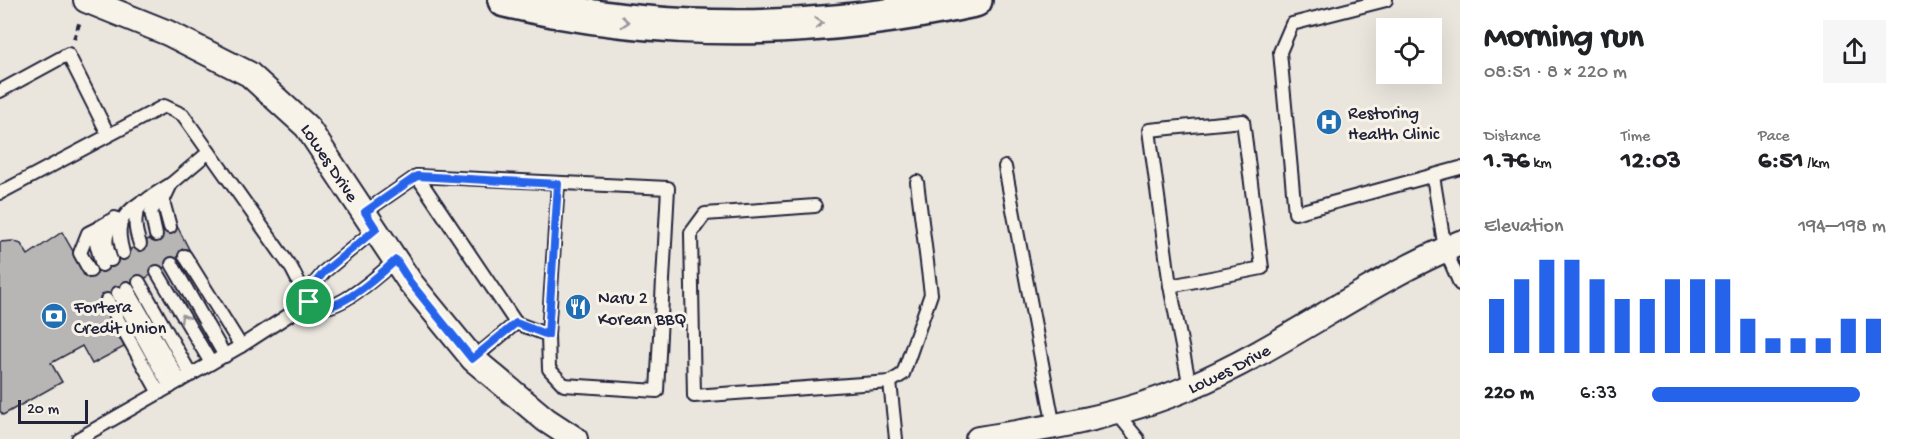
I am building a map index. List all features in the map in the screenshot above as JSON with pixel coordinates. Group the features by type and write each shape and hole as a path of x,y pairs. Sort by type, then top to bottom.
{"highway":[{"path":"505,0 603,20 684,27 752,27 854,21 975,0"}],"street":[{"name":"Lowes Drive","path":"87,0 168,33 249,74 307,127 410,282 472,359 546,420 575,439"},
{"name":"Lowes Drive","path":"978,439 1054,427 1116,412 1190,387 1453,246"}],"lane":[{"path":"1386,0 1292,24 1280,52 1295,213 1460,168"},
{"path":"0,91 68,54 108,134"},
{"path":"0,193 164,106 183,115 292,269 309,302 322,307 335,304 373,280 396,260"},
{"path":"1170,286 1262,268 1243,122 1149,130 1170,286 1190,387"},
{"path":"90,271 80,253 88,233 171,184 209,152"},
{"path":"1005,167 1054,427"},
{"path":"417,176 516,323 548,335"},
{"path":"78,439 225,356 309,302 314,284 325,271 370,221 417,176 669,188 657,391 564,385 549,369 548,335 558,184"},
{"path":"1434,176 1453,246 1460,284"},
{"path":"815,206 705,214 691,233 694,396 890,382 903,375 931,294 917,182"},
{"path":"170,227 163,201 171,184"},
{"path":"156,235 151,212 171,184"},
{"path":"140,244 133,224 137,211 149,197"},
{"path":"120,215 118,235 123,253"},
{"path":"98,228 94,239 106,262 105,234 120,215"},
{"path":"185,256 241,346"},
{"path":"172,264 225,356"},
{"path":"157,272 211,363"},
{"path":"139,282 175,384"},
{"path":"175,384 117,294 175,384"},
{"path":"472,359 516,323"},
{"path":"890,382 896,439"},
{"path":"1116,412 1138,439"}],"path":[{"path":"68,54 87,0"}],"building":[{"name":"Fortera Credit Union","path":"176,224 191,253 102,302 124,347 92,364 82,346 51,363 62,382 3,415 0,411 0,242 13,241 21,244 28,255 62,232 86,274"}],"place":[{"name":"Restoring Health Clinic","path":"1329,122"},
{"name":"Naru 2 Korean BBQ","path":"578,307"},
{"name":"Fortera Credit Union","path":"54,316"}],"route":[{"path":"417,176 558,184 548,335 516,323 472,359 410,282 396,260 373,280 335,304 322,307 309,302 314,284 325,271 376,229 365,212 417,176"}]}
